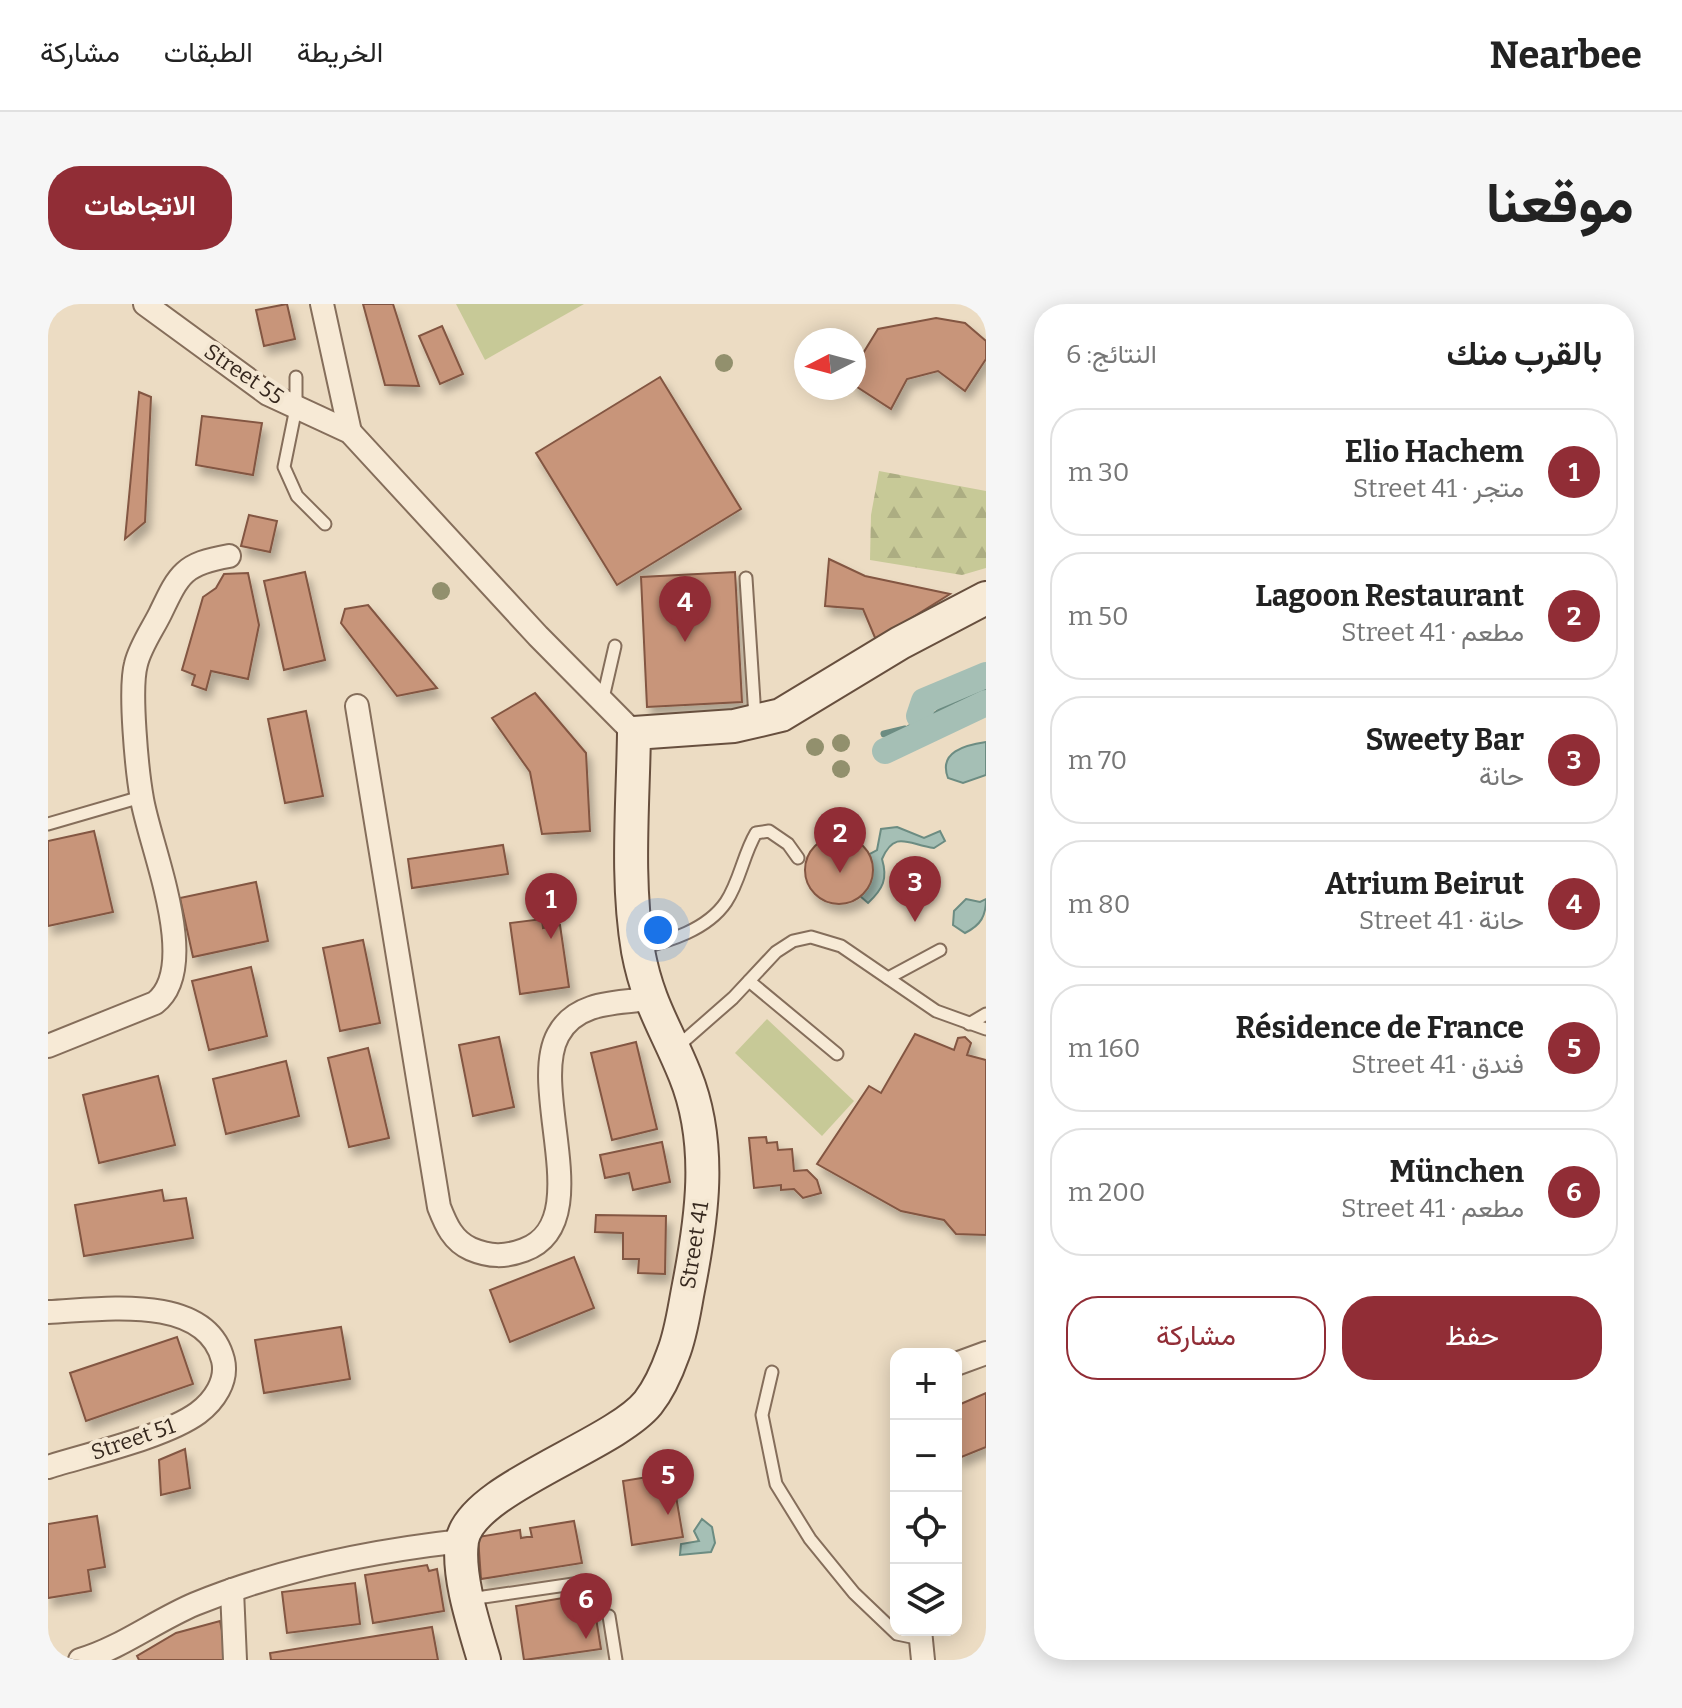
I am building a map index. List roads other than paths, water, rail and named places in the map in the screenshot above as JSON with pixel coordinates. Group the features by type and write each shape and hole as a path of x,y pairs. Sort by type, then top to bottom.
{"street":[{"name":"Street 55","path":"145,304 268,394 350,432"},
{"path":"322,304 350,432 538,636 603,698 634,733 682,732 755,722 781,715 900,643 986,598"},
{"path":"48,1046 155,1003 169,988 173,969 172,922 141,797 136,664 181,574 193,565 229,556"},
{"path":"357,706 439,1207 448,1229 464,1245 485,1255 507,1256 529,1248 547,1234 557,1213 560,1190 550,1078 550,1055 558,1033 575,1015 596,1005 650,999"},
{"name":"Street 41","path":"462,1541 476,1515 500,1496 628,1421 648,1403 674,1352 699,1233 703,1163 694,1102 650,999 638,949 632,849 634,733"},
{"name":"Street 51","path":"48,1312 171,1311 208,1336 222,1355 225,1369 212,1400 187,1420 48,1467"},
{"path":"962,1362 986,1353"},
{"path":"80,1660 100,1654 192,1606 232,1590 312,1567 462,1541 467,1599 484,1660"},
{"path":"232,1590 235,1660"}],"lane":[{"path":"296,377 296,408 286,450 287,481 325,524"},
{"path":"746,578 755,722"},
{"path":"603,698 615,646"},
{"path":"48,824 141,797"},
{"path":"638,949 673,941 713,916 725,903 756,833 769,831 788,844 798,858"},
{"path":"673,1050 776,952 793,941 811,937 841,946 936,1011 986,1029"},
{"path":"888,978 940,950"},
{"path":"749,981 837,1054"},
{"path":"969,1024 986,1014"},
{"path":"772,1372 762,1415 776,1484 810,1539 854,1593 897,1634 922,1643"},
{"path":"467,1599 580,1583"},
{"path":"609,1616 616,1660"}],"waterway":[{"path":"919,716 924,701 986,675"},
{"path":"888,742 927,717 955,711 986,688"},
{"path":"937,714 954,700 986,694"},
{"path":"885,751 986,703"},
{"path":"884,734 905,729"}],"place":[{"name":"Atrium Beirut","path":"685,642"},
{"name":"Lagoon Restaurant","path":"840,873"},
{"name":"Sweety Bar","path":"915,922"},
{"name":"Elio Hachem","path":"551,939"},
{"name":"Résidence de France","path":"668,1515"},
{"name":"München","path":"586,1639"}]}
